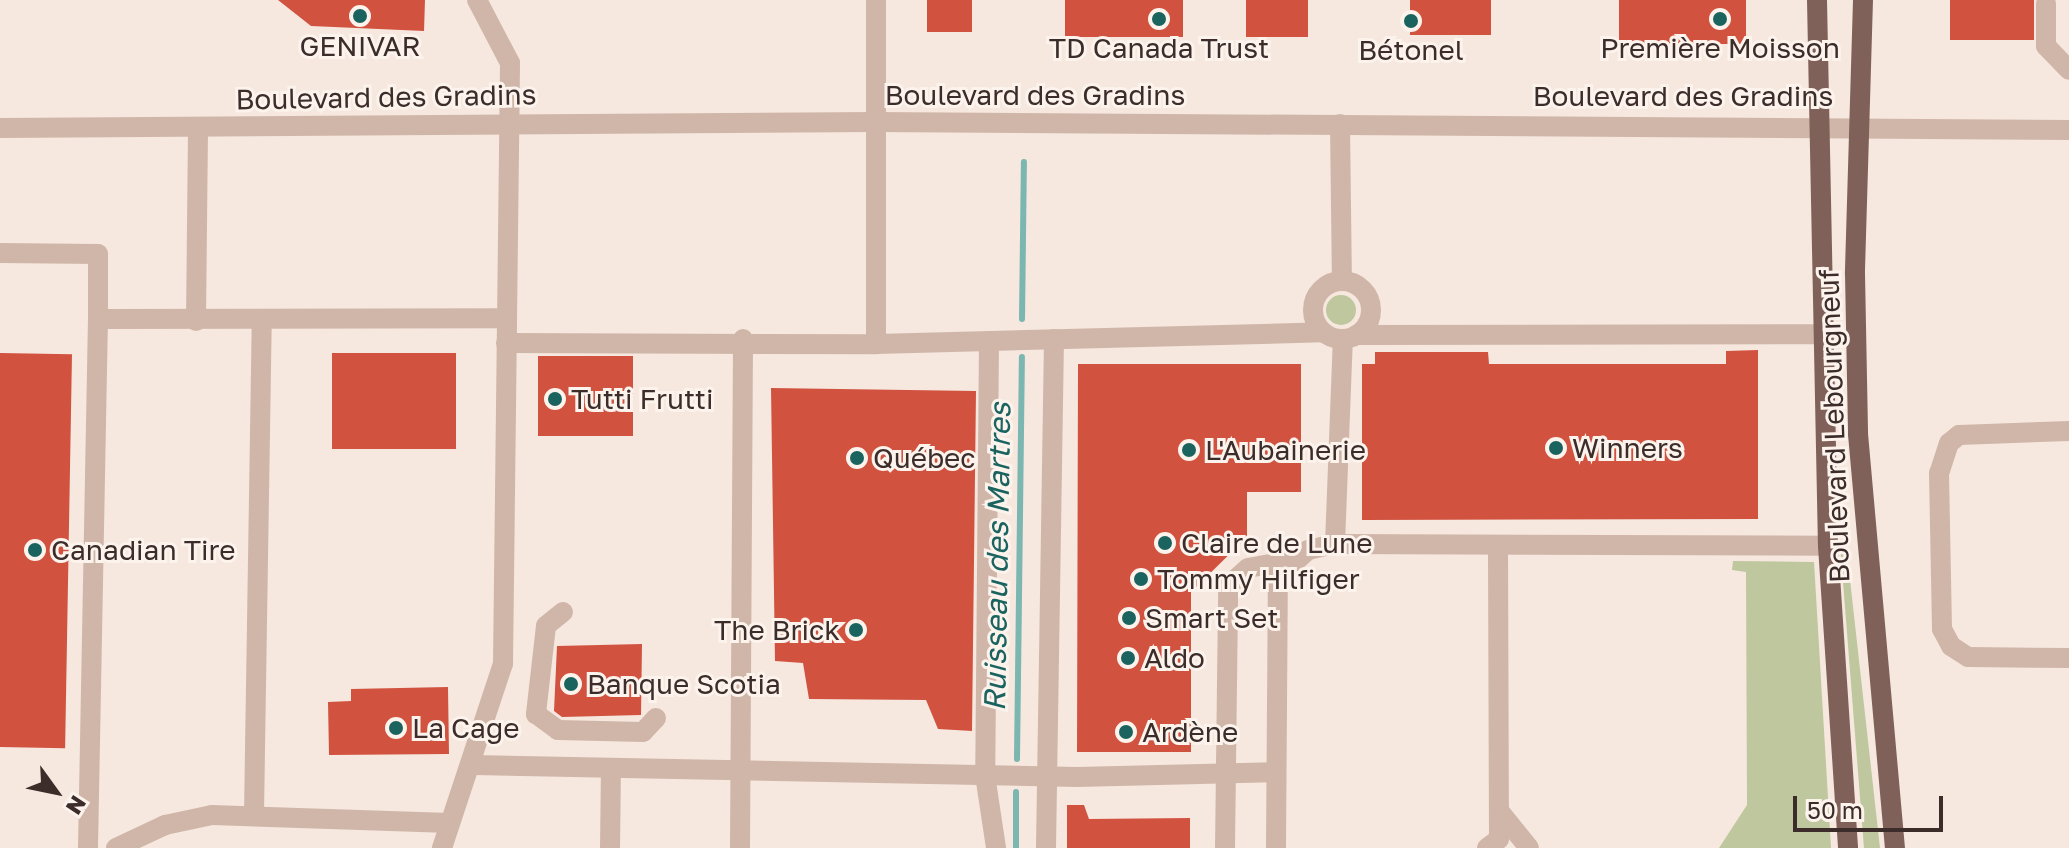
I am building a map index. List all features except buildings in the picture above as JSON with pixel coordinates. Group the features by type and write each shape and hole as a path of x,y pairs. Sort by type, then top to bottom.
{"main road":[{"name":"Boulevard Lebourgneuf","path":"1817,0 1828,546 1848,848"},
{"name":"Boulevard Lebourgneuf","path":"1863,0 1858,434 1895,848"}],"street":[{"path":"442,848 474,765 503,664 510,63 477,0"},
{"path":"876,0 876,344"},
{"path":"2046,4 2046,46 2069,70"},
{"name":"Boulevard des Gradins","path":"0,128 875,122 1821,124 2069,130"},
{"path":"1340,124 1342,281"},
{"path":"196,321 198,127"},
{"path":"0,253 98,254 88,848"},
{"path":"1323,332 1313,305 1326,285 1342,281 1361,288 1371,305 1367,325 1350,338 1343,481 1335,544"},
{"path":"98,319 262,321 507,318"},
{"path":"254,814 262,321"},
{"path":"506,343 743,339 876,344 1323,332 1350,338 1823,334"},
{"path":"740,848 743,339"},
{"path":"1046,848 1054,339"},
{"path":"989,341 985,775 996,848"},
{"path":"2069,431 1959,435 1949,443 1939,473 1942,629 1951,646 1968,657 2069,658"},
{"path":"1225,848 1228,586 1248,568 1292,560 1335,544 1828,546"},
{"path":"1487,848 1499,839 1500,812 1498,547"},
{"path":"1276,848 1278,577 1292,560"},
{"path":"563,612 546,626 536,714 558,730 643,732 656,718"},
{"path":"474,765 1046,776 1276,772"},
{"path":"610,848 611,769"},
{"path":"1500,812 1529,848"},
{"path":"116,848 165,825 254,814 450,823"}],"green space":[{"path":"1341,295 1352,299 1356,310 1352,321 1341,325 1330,321 1326,310 1330,299"},
{"path":"1840,544 1846,544 1880,848 1864,848"},
{"path":"1733,561 1814,562 1831,848 1719,848 1747,805 1746,572 1732,570"}],"waterway":[{"name":"Ruisseau des Martres","path":"1022,319 1024,162"},
{"name":"Ruisseau des Martres","path":"1017,759 1022,357"},
{"name":"Ruisseau des Martres","path":"1016,792 1016,848"}],"place":[{"name":"GENIVAR","path":"360,16"},
{"name":"TD Canada Trust","path":"1159,19"},
{"name":"Première Moisson","path":"1720,19"},
{"name":"Bétonel","path":"1411,21"},
{"name":"Tutti Frutti","path":"555,399"},
{"name":"Winners","path":"1556,448"},
{"name":"L'Aubainerie","path":"1189,450"},
{"name":"Québec","path":"857,458"},
{"name":"Claire de Lune","path":"1165,543"},
{"name":"Canadian Tire","path":"35,550"},
{"name":"Tommy Hilfiger","path":"1141,579"},
{"name":"Smart Set","path":"1129,618"},
{"name":"The Brick","path":"856,630"},
{"name":"Aldo","path":"1128,658"},
{"name":"Banque Scotia","path":"571,684"},
{"name":"La Cage","path":"396,728"},
{"name":"Ardène","path":"1126,732"}]}
